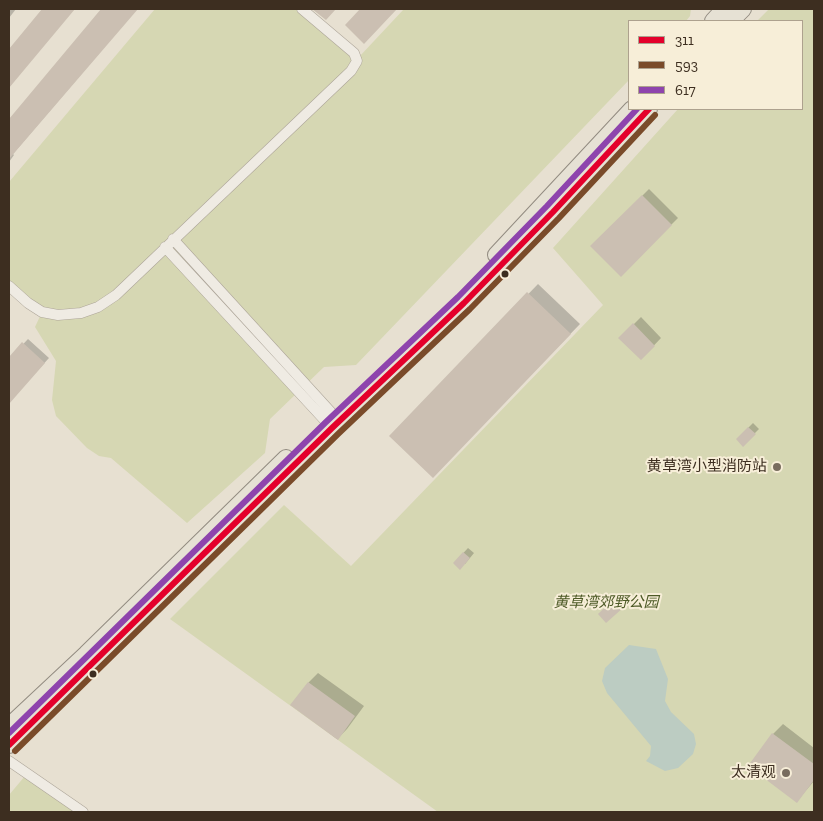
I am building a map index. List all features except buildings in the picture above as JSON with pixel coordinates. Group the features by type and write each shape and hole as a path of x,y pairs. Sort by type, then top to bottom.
{"main road":[{"path":"714,20 724,9"},
{"path":"732,20 743,9"},
{"path":"9,745 456,296 544,205 631,110"},
{"path":"9,726 332,420 485,282 648,110"}],"street":[{"path":"9,286 28,303 42,312 58,315 81,313 98,308 116,294 350,71 357,62 354,53 302,9"},
{"path":"173,239 332,420"},
{"path":"165,247 332,420"},
{"path":"9,761 83,812"}],"green space":[{"path":"155,9 302,9 359,57 404,9 691,9 690,16 687,20 628,20 628,81 356,365 324,367 270,419 265,453 187,523 111,458 99,456 87,448 56,416 52,400 56,361 35,327 42,312 9,286 9,182"},
{"name":"黄草湾郊野公园","path":"769,9 814,9 814,812 438,812 170,619 284,505 351,566 603,305 553,248 677,110 803,110 803,20 758,20"},
{"path":"25,776 76,812 9,812 9,795"}],"shaded area":[{"path":"629,645 656,649 668,679 665,701 671,712 694,734 696,744 693,754 678,768 665,771 646,761 650,756 651,746 607,693 602,681 605,668"}],"transit line":[{"name":"617","path":"9,733 326,422 458,297 547,206 636,110"},
{"name":"311","path":"9,745 332,428 464,303 553,212 648,110"},
{"name":"593","path":"15,751 338,434 470,309 559,218 655,115"}],"place":[{"name":"黄草湾小型消防站","path":"777,467"},
{"name":"太清观","path":"786,773"}]}
